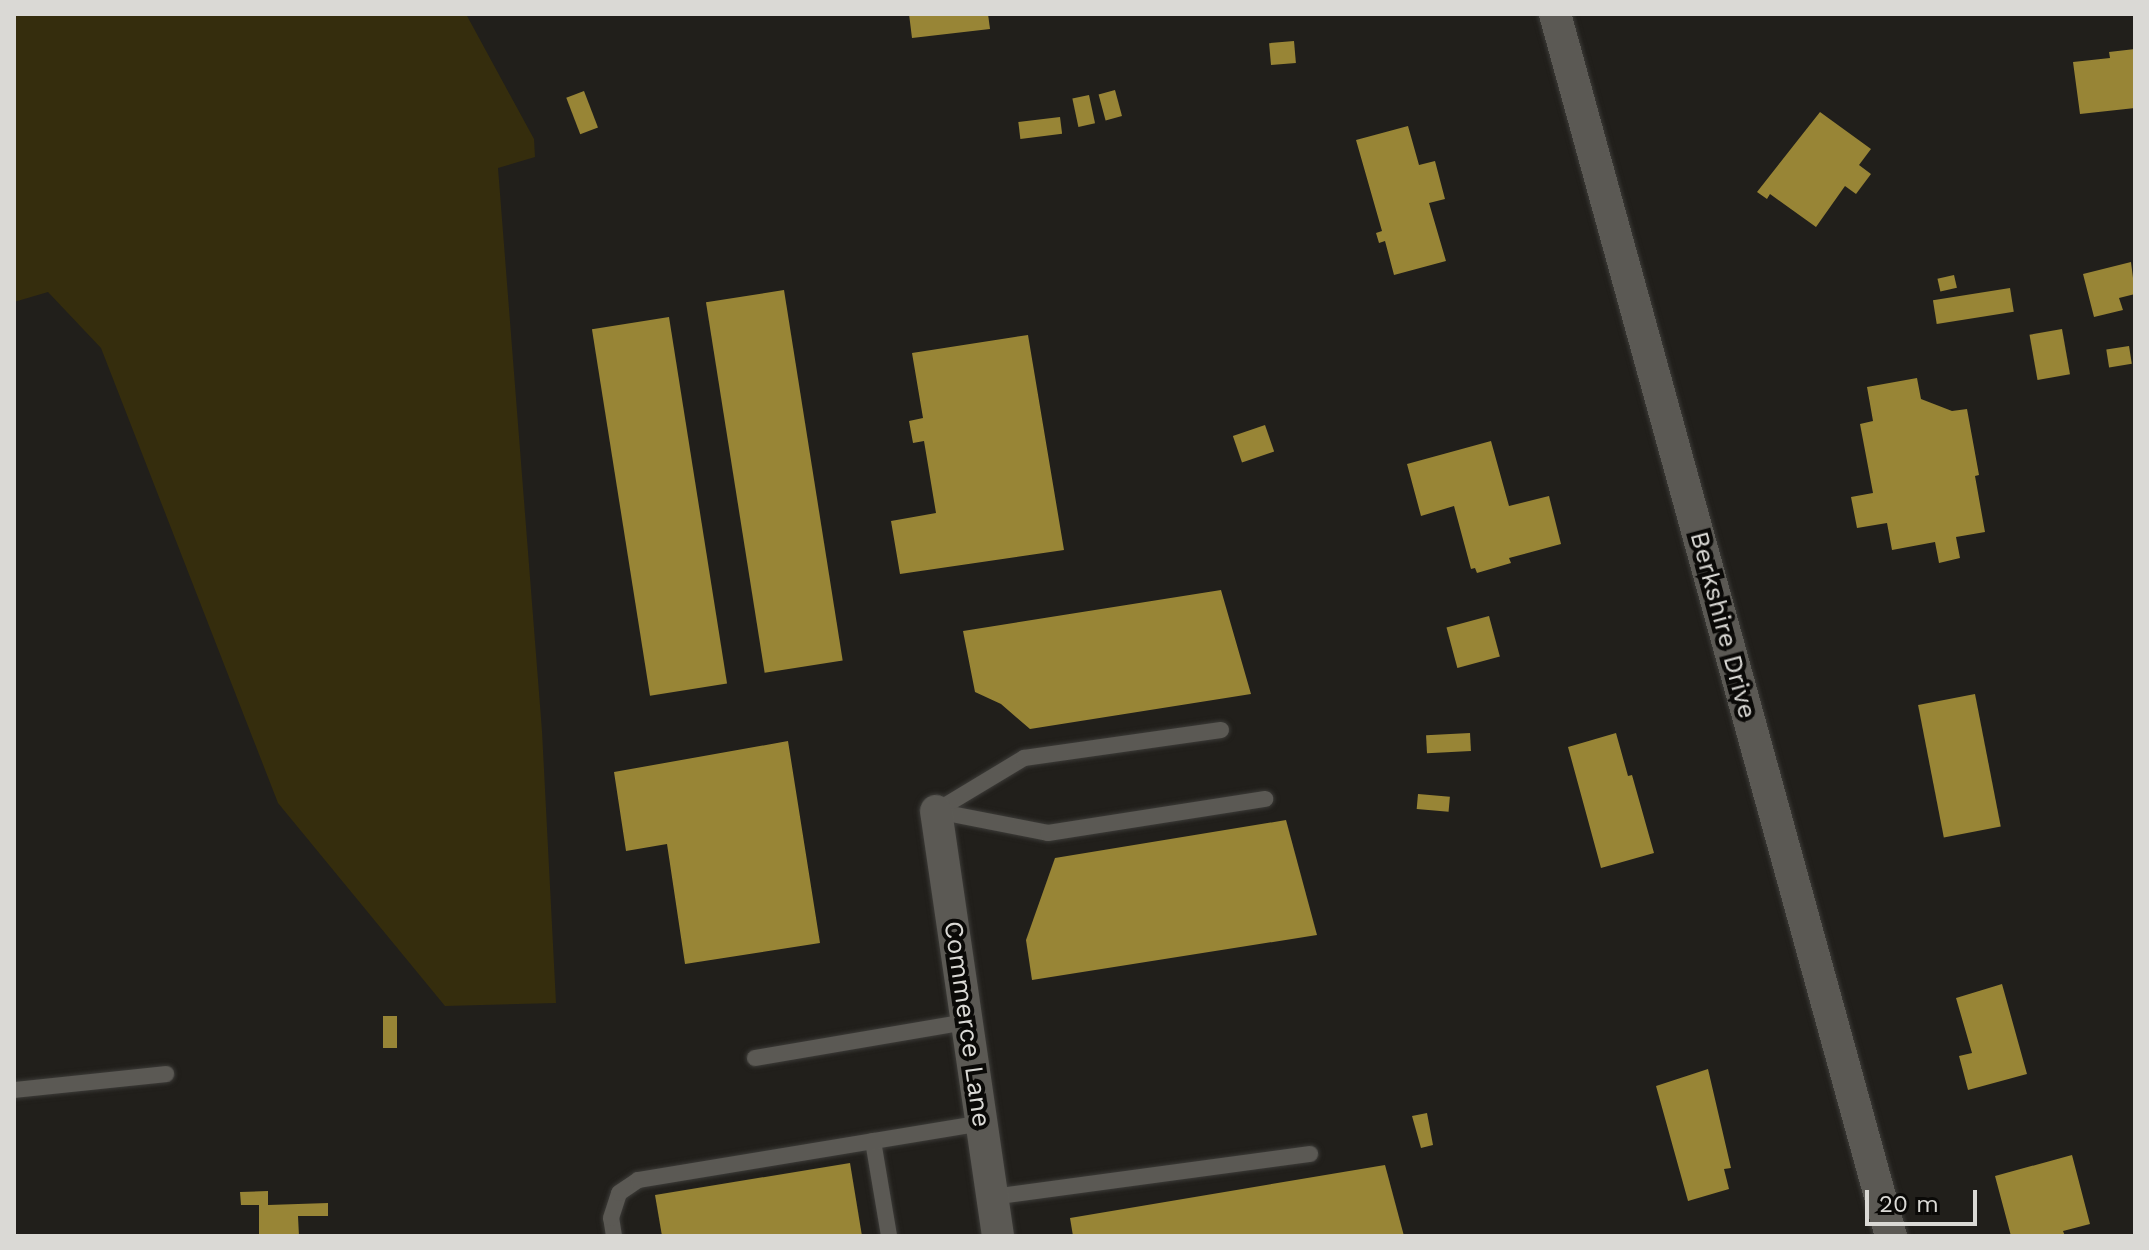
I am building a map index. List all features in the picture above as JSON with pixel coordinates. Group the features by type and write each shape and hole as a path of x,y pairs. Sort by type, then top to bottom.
{"street":[{"name":"Berkshire Drive","path":"1555,14 1891,1236"},
{"name":"Commerce Lane","path":"936,811 998,1236"}],"lane":[{"path":"936,811 1024,758 1221,730"},
{"path":"936,811 1048,833 1265,799"},
{"path":"755,1058 966,1022"},
{"path":"14,1090 166,1074"},
{"path":"614,1236 611,1218 619,1193 638,1180 981,1123"},
{"path":"873,1141 889,1236"},
{"path":"992,1197 1310,1154"}],"shaded area":[{"path":"14,14 466,14 534,139 535,157 498,168 542,731 556,1003 445,1006 278,803 101,348 48,292 14,302"}],"building":[{"path":"909,14 988,14 990,29 912,38"},
{"path":"1294,41 1296,63 1271,65 1269,43"},
{"path":"2135,49 2135,108 2080,114 2073,62 2110,58 2109,52"},
{"path":"1115,90 1122,116 1106,120 1099,94"},
{"path":"584,91 598,127 580,134 566,98"},
{"path":"1089,95 1095,123 1078,127 1072,99"},
{"path":"1820,112 1871,149 1859,165 1871,174 1856,194 1845,186 1816,227 1770,194 1767,199 1757,192"},
{"path":"1060,117 1062,134 1020,139 1018,122"},
{"path":"1408,126 1419,165 1435,161 1445,199 1429,203 1446,261 1394,275 1385,241 1379,243 1376,233 1382,231 1356,140"},
{"path":"2131,262 2135,294 2119,298 2123,310 2094,317 2083,274"},
{"path":"1954,275 1957,288 1940,291 1937,279"},
{"path":"2010,288 2014,312 1937,324 1933,300"},
{"path":"784,290 843,660 765,673 706,302"},
{"path":"669,317 727,683 650,696 592,329"},
{"path":"2062,329 2070,374 2037,380 2030,335"},
{"path":"1028,335 1064,550 900,574 891,521 936,513 924,441 913,443 909,421 923,418 912,353"},
{"path":"2129,346 2132,364 2109,367 2106,350"},
{"path":"1917,378 1921,399 1952,411 1967,409 1979,475 1975,476 1985,532 1956,537 1960,558 1939,563 1935,542 1892,550 1887,523 1857,528 1851,497 1873,493 1860,424 1873,421 1867,387"},
{"path":"1265,425 1274,451 1242,463 1233,436"},
{"path":"1491,441 1509,506 1549,496 1561,544 1509,558 1511,563 1477,573 1475,568 1471,569 1454,506 1421,516 1407,464"},
{"path":"1221,590 1251,694 1030,729 1001,704 975,692 963,631"},
{"path":"1489,616 1500,657 1457,668 1446,627"},
{"path":"1975,694 2001,827 1944,838 1918,705"},
{"path":"1470,733 1471,751 1427,753 1426,735"},
{"path":"1616,733 1628,776 1632,775 1654,853 1601,868 1568,747"},
{"path":"788,741 820,943 685,964 667,844 626,851 614,772"},
{"path":"1418,794 1450,797 1449,812 1417,809"},
{"path":"1286,820 1317,935 1032,980 1026,940 1055,858"},
{"path":"2002,984 2027,1074 1968,1090 1959,1056 1972,1053 1956,998"},
{"path":"383,1016 397,1016 397,1048 383,1048"},
{"path":"1708,1069 1731,1168 1724,1169 1729,1189 1688,1201 1656,1086"},
{"path":"1427,1113 1433,1145 1421,1148 1412,1116"},
{"path":"2072,1155 2090,1224 2063,1231 2065,1236 2011,1236 1995,1176"},
{"path":"850,1163 862,1236 662,1236 655,1195"},
{"path":"1385,1165 1404,1236 1073,1236 1070,1218"},
{"path":"268,1191 268,1205 328,1203 328,1216 298,1216 299,1236 259,1236 259,1205 241,1205 240,1192"}]}
